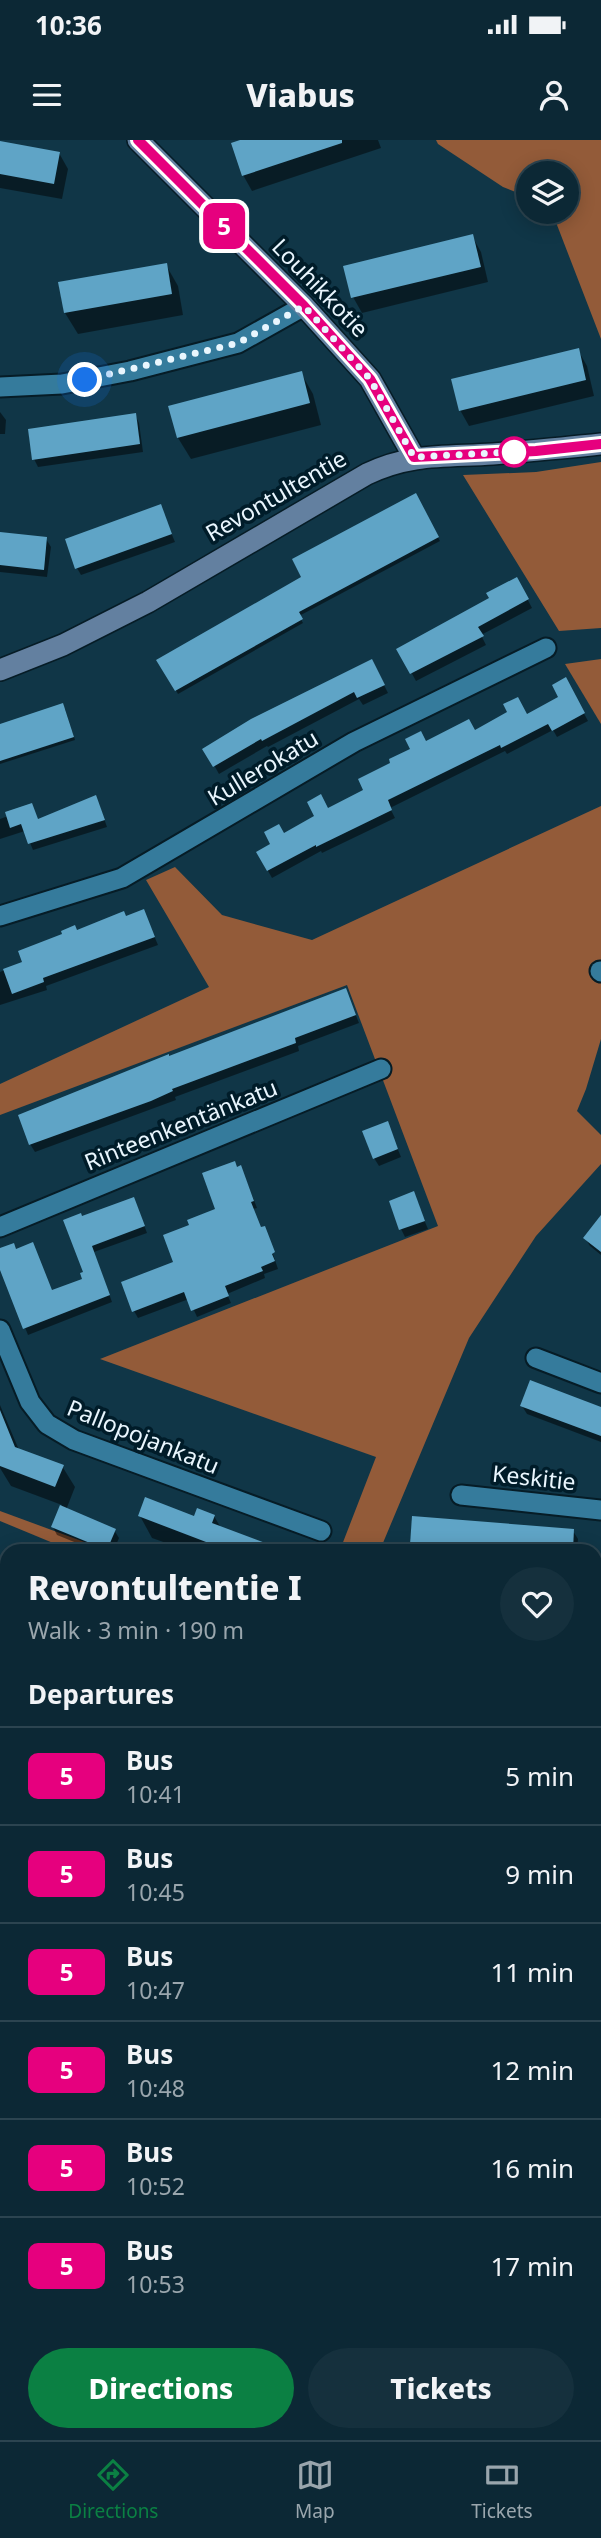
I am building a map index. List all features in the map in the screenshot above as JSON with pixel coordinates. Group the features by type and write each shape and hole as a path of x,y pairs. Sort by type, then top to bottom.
{"street":[{"name":"Louhikkotie","path":"138,140 304,306 370,379 414,457"},
{"path":"0,387 62,384 130,371 238,343 304,306"},
{"name":"Revontultentie","path":"0,670 64,645 148,602 388,464 414,457 536,451 601,444"},
{"name":"Kullerokatu","path":"0,916 122,877 354,742 546,648"},
{"name":"Rinteenkentänkatu","path":"0,1227 381,1069"},
{"name":"Pallopojankatu","path":"0,1330 30,1402 47,1424 74,1440 321,1531"},
{"path":"536,1358 601,1383"},
{"name":"Keskitie","path":"461,1496 601,1510"}],"shaded area":[{"path":"436,140 601,140 601,339 557,224 579,224 579,161 516,161 516,192 503,187 438,144"},
{"path":"601,462 601,628 559,631 463,475 536,472"},
{"path":"601,659 601,724 565,664"},
{"path":"601,806 601,1039 577,1111 601,1135 601,1164 536,1236 469,1338 383,1544 342,1544 376,1457 100,1359 438,1226 347,985 0,1115 0,1084 209,987 146,880 175,867 222,915 312,940"},
{"path":"0,1511 90,1544 56,1544 0,1521"}],"building":[{"path":"240,140 342,140 342,143 242,176 231,143"},
{"path":"0,141 60,152 54,184 0,174"},
{"path":"473,234 481,267 351,298 343,266"},
{"path":"167,263 172,294 64,313 58,282"},
{"path":"579,348 586,380 459,411 451,379"},
{"path":"302,371 310,403 177,438 168,406"},
{"path":"136,413 140,444 32,460 28,429"},
{"path":"416,493 439,537 299,612 303,619 175,691 156,660 301,577 292,559"},
{"path":"161,504 172,534 75,569 65,539"},
{"path":"0,532 47,537 44,570 0,565"},
{"path":"517,577 529,599 478,627 484,636 410,674 396,649 489,598 486,593"},
{"path":"372,659 385,685 357,698 354,692 262,741 261,739 213,767 202,749 251,719"},
{"path":"566,677 585,713 552,731 548,724 501,748 500,745 388,800 392,810 267,871 256,852 270,844 264,832 279,824 284,833 314,816 307,802 321,794 328,808 363,790 358,779 390,763 389,759 410,749 405,739 421,731 426,741 469,719 475,730 507,712 503,704 518,697 527,714 558,697 552,685"},
{"path":"63,703 74,737 0,761 0,724"},
{"path":"96,795 105,820 28,844 21,824 10,828 5,812 32,803 38,819"},
{"path":"144,909 155,937 43,978 44,982 12,994 3,969 22,962 18,951 62,934 61,931 75,925 77,930 124,911 126,916"},
{"path":"346,988 356,1015 295,1038 296,1043 172,1089 173,1091 151,1101 29,1145 18,1115 169,1054"},
{"path":"388,1121 398,1149 373,1159 362,1131"},
{"path":"235,1161 237,1167 241,1165 254,1201 251,1202 261,1227 265,1226 275,1252 272,1254 275,1261 261,1267 263,1271 225,1286 229,1296 191,1311 184,1292 132,1312 121,1282 173,1262 163,1235 189,1225 187,1220 215,1209 202,1173"},
{"path":"414,1191 425,1221 399,1230 389,1201"},
{"path":"134,1197 145,1226 92,1246 110,1295 23,1329 0,1270 0,1248 14,1243 16,1249 33,1242 52,1290 82,1279 80,1273 83,1272 63,1220"},
{"path":"601,1215 601,1252 583,1238"},
{"path":"530,1380 601,1407 601,1436 520,1406"},
{"path":"0,1410 15,1447 64,1465 55,1487 0,1466"},
{"path":"145,1497 194,1516 197,1508 215,1515 212,1523 268,1544 211,1544 138,1516"},
{"path":"60,1505 116,1529 110,1544 92,1544 51,1527"},
{"path":"412,1516 574,1529 573,1544 410,1544"}],"bus line":[{"name":"5","path":"138,140 304,306 370,379 414,457 536,451 601,444"}],"route":[{"path":"85,380 238,343 304,306 370,379 414,457 514,452"}]}
